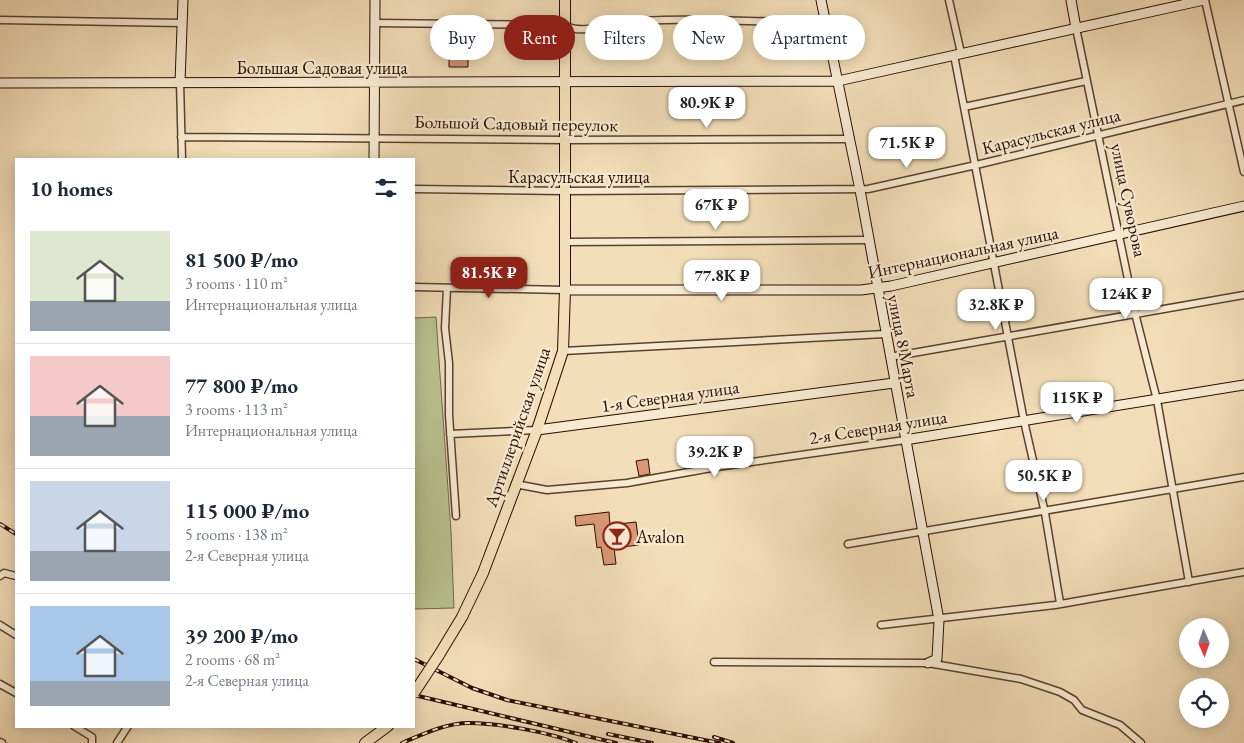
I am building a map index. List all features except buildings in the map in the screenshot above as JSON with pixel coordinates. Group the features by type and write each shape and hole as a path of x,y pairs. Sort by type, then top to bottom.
{"main road":[{"name":"Артиллерийская улица","path":"564,15 565,0"},
{"name":"Артиллерийская улица","path":"415,691 462,617 483,573 515,484 537,430 563,351 565,290 564,60"},
{"path":"365,743 385,728"}],"street":[{"path":"182,158 180,82 183,0"},
{"path":"374,158 375,0"},
{"name":"улица 8 Марта","path":"821,0 823,15"},
{"path":"949,0 964,107 1024,421 1045,513 1060,603"},
{"name":"улица Суворова","path":"1071,0 1086,81 1135,313 1157,400 1189,582"},
{"path":"1205,0 1244,172"},
{"name":"Большая Садовая улица","path":"0,84 838,81 1205,0"},
{"path":"0,20 182,23"},
{"path":"575,30 591,30 615,23 686,20 753,21"},
{"path":"375,23 504,24"},
{"name":"улица 8 Марта","path":"833,60 860,190 894,383 924,532 939,620 936,663"},
{"path":"964,107 1086,81"},
{"name":"Карасульская улица","path":"415,189 565,191 860,190 976,165 1244,100"},
{"name":"Большой Садовый переулок","path":"181,137 374,137 565,140 850,139"},
{"name":"Интернациональная улица","path":"415,287 565,290 877,288 1120,236 1244,206"},
{"path":"564,242 868,240"},
{"path":"447,288 445,328 449,363 450,434 456,516"},
{"path":"890,357 1244,295"},
{"path":"563,351 885,334"},
{"name":"1-я Северная улица","path":"450,434 537,430 894,383"},
{"name":"2-я Северная улица","path":"515,484 547,490 627,483 716,467 906,440 1157,400 1244,384"},
{"path":"848,544 1045,513 1244,477"},
{"path":"880,625 939,620 1060,603 1244,572"},
{"path":"0,576 4,573 15,576"},
{"path":"0,626 15,634"},
{"path":"714,662 936,663 1021,679 1060,692 1074,700 1082,710 1120,725 1141,743"},
{"path":"0,684 15,692"},
{"path":"77,728 92,737 92,743"},
{"path":"117,743 127,728"}],"green space":[{"path":"436,317 451,532 454,608 415,609 415,318"}],"railway":[{"path":"0,524 15,533"},
{"path":"415,660 472,688 507,700 719,743"},
{"path":"415,695 616,743"},
{"path":"402,743 443,727 460,723 523,729 552,735 576,743"},
{"path":"608,734 652,743"},
{"path":"714,737 733,743"}],"place":[{"name":"Avalon","path":"617,536"}]}
